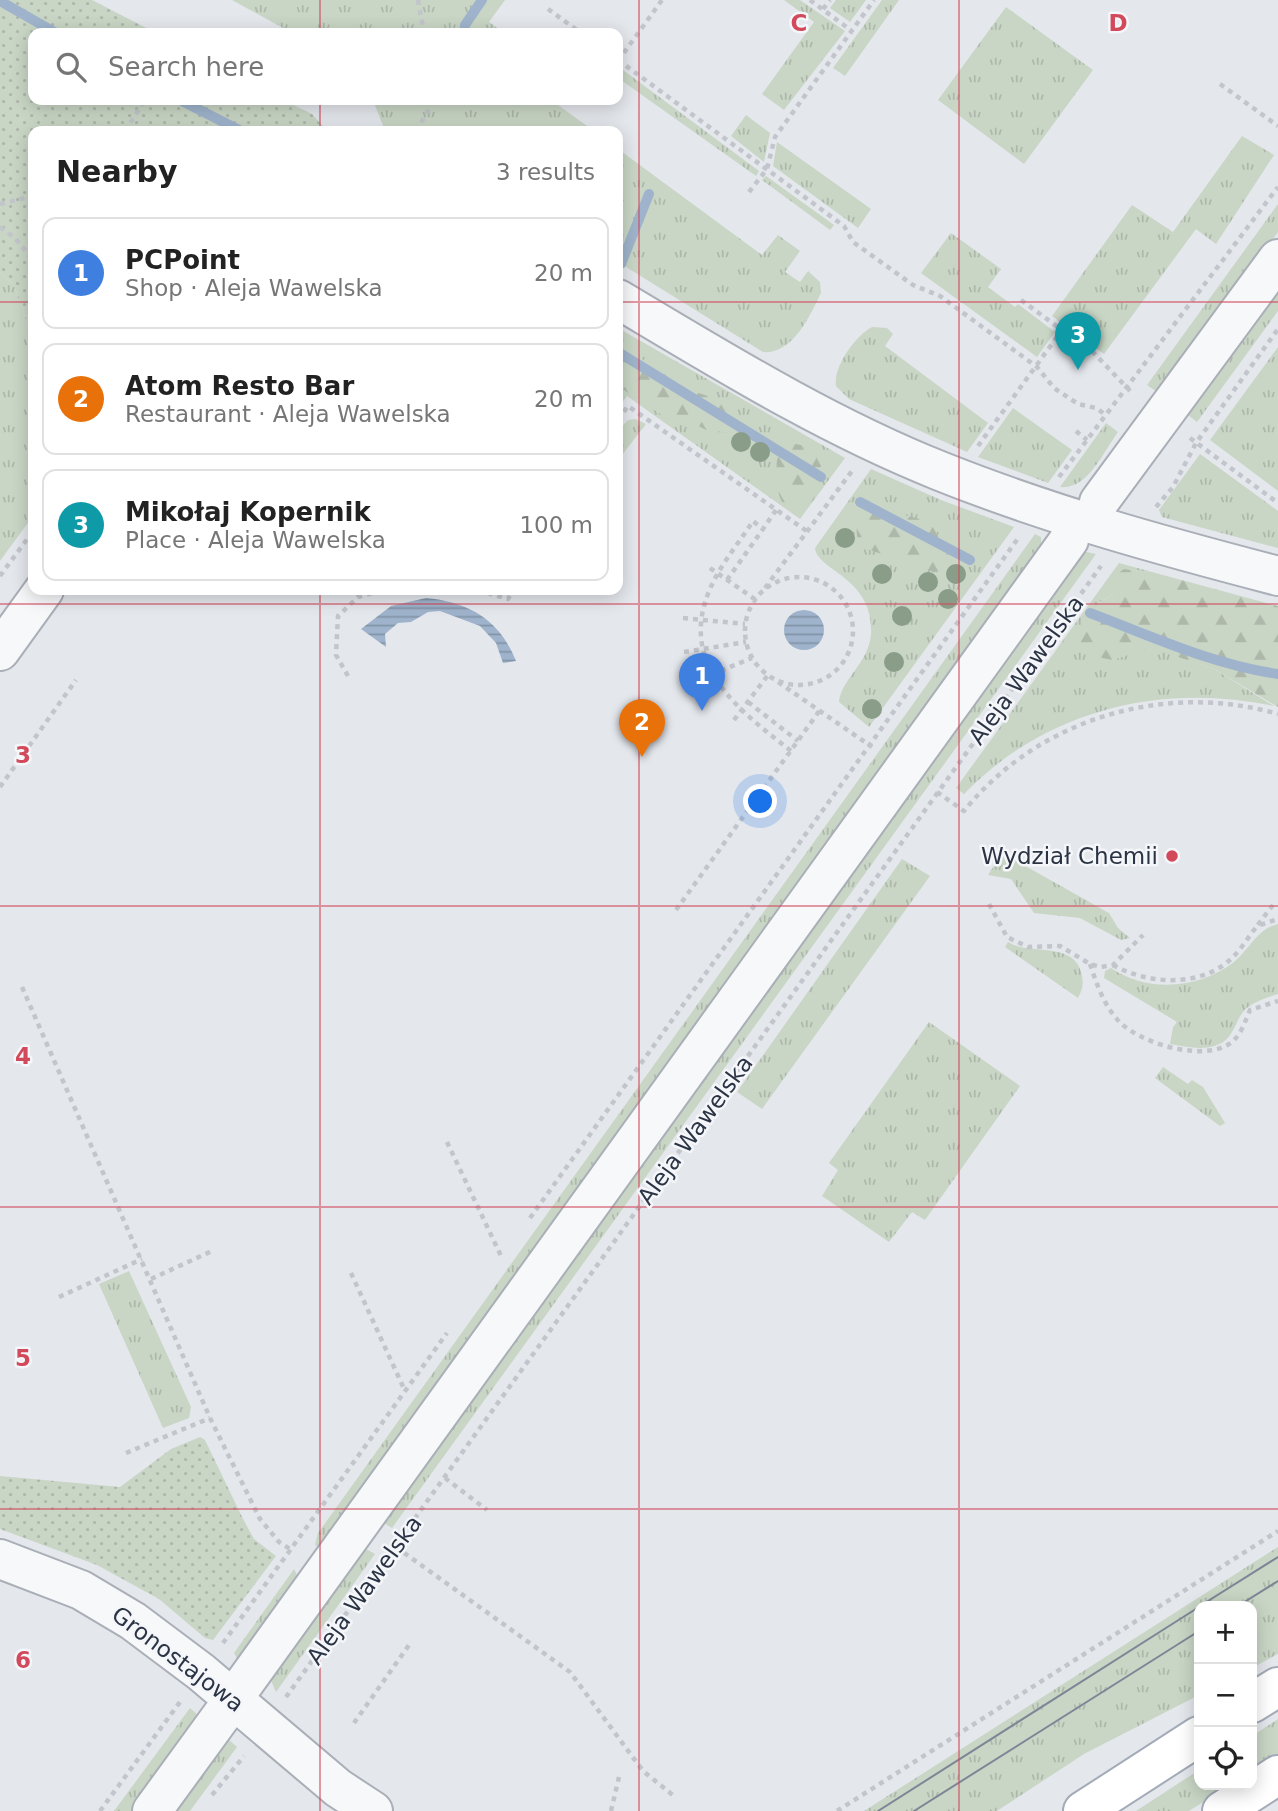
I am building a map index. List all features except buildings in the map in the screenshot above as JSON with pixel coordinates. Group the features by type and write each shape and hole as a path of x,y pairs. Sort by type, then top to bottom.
{"main road":[{"path":"1257,1700 1278,1687"},
{"path":"1083,1811 1194,1739"},
{"path":"1222,1811 1278,1775"}],"street":[{"path":"1099,502 1278,259"},
{"path":"623,302 730,366 866,439 950,475 1083,523 1278,576"},
{"name":"Aleja Wawelska","path":"152,1811 1069,540"},
{"path":"0,651 40,595"},
{"name":"Gronostajowa","path":"0,1559 81,1590 133,1621 201,1672 338,1803 373,1811"}],"path":[{"path":"418,0 423,28"},
{"path":"623,54 662,0"},
{"path":"810,0 852,31"},
{"path":"820,5 830,0"},
{"path":"749,192 767,169 775,137 874,0"},
{"path":"548,9 574,28"},
{"path":"623,65 844,226 853,242 913,285 951,304 1037,367 1054,387 1078,404 1096,408 1106,415"},
{"path":"1220,84 1278,126"},
{"path":"129,126 142,105"},
{"path":"419,126 429,105"},
{"path":"1058,479 1278,187"},
{"path":"0,204 28,197"},
{"path":"0,227 15,238 28,254"},
{"path":"1021,299 1062,330"},
{"path":"1148,516 1173,487 1196,443 1278,329"},
{"path":"976,449 1019,390"},
{"path":"623,413 628,406 808,532"},
{"path":"1076,431 1087,440"},
{"path":"866,439 860,459 756,600 745,624 746,642 752,659 768,675 964,811 986,784 1044,741 1079,724 1132,709 1185,703 1223,704 1278,714"},
{"path":"727,580 776,510"},
{"path":"763,529 754,521 718,573 704,606 704,649 712,675 741,712 791,751"},
{"path":"526,1224 1027,526"},
{"path":"0,576 28,538"},
{"name":"Aleja Wawelska","path":"279,1706 1103,564"},
{"path":"710,568 756,600"},
{"path":"760,594 775,583 792,578 811,578 827,584 841,597 850,612 854,629 852,648 843,664 830,676 814,684 796,686 778,682"},
{"path":"348,676 336,655 338,616 358,597 365,595"},
{"path":"495,595 508,599 510,595"},
{"path":"683,618 745,624"},
{"path":"684,652 746,642"},
{"path":"694,682 752,659"},
{"path":"734,720 768,675"},
{"path":"0,787 76,680"},
{"path":"748,702 798,741"},
{"path":"676,910 820,710"},
{"path":"989,904 1007,937 1028,947 1060,946 1090,964 1113,965 1156,980 1189,979 1232,958 1273,905"},
{"path":"1257,926 1278,919"},
{"path":"1113,965 1143,935"},
{"path":"1090,964 1116,1019 1141,1039 1182,1050 1214,1051 1235,1040 1250,1010 1278,1001"},
{"path":"22,987 210,1418 260,1519 279,1542 321,1574"},
{"path":"447,1142 502,1258"},
{"path":"494,1269 510,1247"},
{"path":"151,1279 212,1251"},
{"path":"59,1297 142,1259"},
{"path":"351,1273 405,1391"},
{"path":"222,1645 454,1325"},
{"path":"126,1453 210,1418"},
{"path":"445,1478 487,1510"},
{"path":"837,1811 1278,1531"},
{"path":"396,1547 570,1672 643,1771 674,1796"},
{"path":"354,1723 409,1644"},
{"path":"100,1811 184,1697"},
{"path":"209,1798 226,1781 249,1749"},
{"path":"611,1811 619,1777"}],"green space":[{"path":"0,0 92,0 146,28 28,28 28,105 293,105 312,114 323,126 28,126 28,326 14,285 0,272"},
{"path":"232,0 505,0 489,22 497,28 283,28"},
{"path":"784,0 800,0 845,31 784,110 762,94 814,22"},
{"path":"836,0 866,0 850,22 830,8"},
{"path":"882,0 899,0 845,76 833,68"},
{"path":"1006,7 1093,70 1024,164 938,100"},
{"path":"623,70 759,171 756,176 623,82"},
{"path":"375,105 558,105 587,126 383,126"},
{"path":"746,115 770,133 764,162 731,136"},
{"path":"1242,136 1274,155 1216,244 1196,229 1104,354 1052,316 1132,205 1173,232"},
{"path":"777,142 871,209 858,228 773,166"},
{"path":"623,153 762,255 778,235 800,251 785,272 800,282 808,271 820,282 821,293 805,323 791,341 773,351 763,352 623,265"},
{"path":"766,176 834,225 830,230 762,180"},
{"path":"1278,204 1278,232 1160,394 1147,385"},
{"path":"951,233 1001,269 988,287 1015,307 1018,304 1055,332 1037,357 921,273"},
{"path":"0,272 14,285 28,326 28,523 0,561"},
{"path":"1278,284 1278,311 1197,422 1184,412"},
{"path":"872,327 887,328 893,334 885,346 988,423 967,452 849,399 836,386 838,370 846,353 865,331"},
{"path":"623,331 845,458 800,519 627,396 623,401"},
{"path":"623,343 672,383 725,404 734,415 737,428 732,433 706,430 691,422 665,417 623,389"},
{"path":"1278,347 1278,491 1210,440"},
{"path":"1013,408 1072,450 1048,483 978,457"},
{"path":"635,419 646,424 623,454 623,426 628,420"},
{"path":"1106,423 1118,432 1094,468 1079,482 1060,487"},
{"path":"780,441 811,447 821,466 814,500 800,510 792,509 781,500 777,484"},
{"path":"1200,454 1278,511 1278,548 1162,517 1159,510"},
{"path":"871,469 941,500 1014,527 869,727 839,702 869,644 870,615 855,588 818,556 815,548"},
{"path":"870,502 884,510 924,520 933,527 954,565 950,569 934,572 861,547 857,535 858,523"},
{"path":"1035,534 1041,537 1041,549 322,1548 315,1545 318,1533"},
{"path":"1082,551 1096,554 392,1528 382,1522"},
{"path":"1119,563 1152,572 1124,569 1114,594 1098,603 1112,660 1151,647 1214,669 1274,706 1232,699 1189,698 1148,701 1107,709 1068,723 1031,741 996,765 964,794 956,788"},
{"path":"1124,569 1152,572 1278,606 1278,707 1214,669 1151,648 1112,660 1093,656 1079,647 1080,629 1087,614 1098,603 1114,594 1117,574"},
{"path":"1002,853 1109,913 1118,928 1130,938 1121,940 1080,918 1034,913 1011,879 988,875"},
{"path":"902,859 930,876 762,1109 737,1092"},
{"path":"1278,924 1278,994 1246,1009 1227,1039 1213,1047 1196,1048 1170,1044 1173,1027 1177,1022 1104,978 1105,971 1111,968 1125,976 1157,984 1205,978 1234,962 1259,935"},
{"path":"1008,942 1069,956 1076,962 1082,976 1078,998 1005,947"},
{"path":"929,1022 1020,1086 925,1220 912,1212 889,1242 822,1196 838,1170 829,1163"},
{"path":"1163,1067 1188,1084 1192,1080 1203,1087 1225,1123 1220,1126 1155,1078"},
{"path":"129,1271 191,1407 189,1418 163,1428 99,1284"},
{"path":"200,1437 205,1440 254,1539 276,1556 213,1640 205,1638 159,1599 97,1565 0,1529 0,1476 120,1487 171,1449"},
{"path":"361,1546 375,1554 276,1692 269,1676"},
{"path":"1278,1547 1278,1654 1257,1665 1257,1601 1194,1601 1194,1698 1084,1754 997,1811 864,1811"},
{"path":"294,1569 300,1581 241,1665 234,1653"},
{"path":"190,1708 198,1715 196,1723 132,1811 114,1811"},
{"path":"1278,1719 1278,1754 1257,1768 1257,1733"},
{"path":"229,1740 237,1747 190,1811 173,1811 222,1744"},
{"path":"1194,1773 1194,1790 1222,1790 1189,1811 1136,1811"}],"water":[{"path":"426,598 456,604 481,616 501,634 516,661 503,663 496,643 480,626 440,611 428,612 411,622 398,623 385,634 386,647 361,629 391,606"},
{"path":"804,610 818,616 824,630 818,644 804,650 790,644 784,630 790,616"}],"waterway":[{"path":"465,28 482,0"},
{"path":"0,1 47,28"},
{"path":"190,105 231,126"},
{"path":"623,259 649,194"},
{"path":"623,355 821,477"},
{"path":"860,502 970,560"},
{"path":"1090,613 1206,657 1278,674"}],"tram line":[{"path":"1208,1601 1278,1557"},
{"path":"1246,1601 1278,1581"},
{"path":"878,1811 1194,1610"},
{"path":"914,1811 1194,1634"}],"place":[{"name":"Mikołaj Kopernik","path":"1078,370"},
{"name":"PCPoint","path":"702,711"},
{"name":"Atom Resto Bar","path":"642,757"},
{"name":"Wydział Chemii","path":"1172,856"}]}
